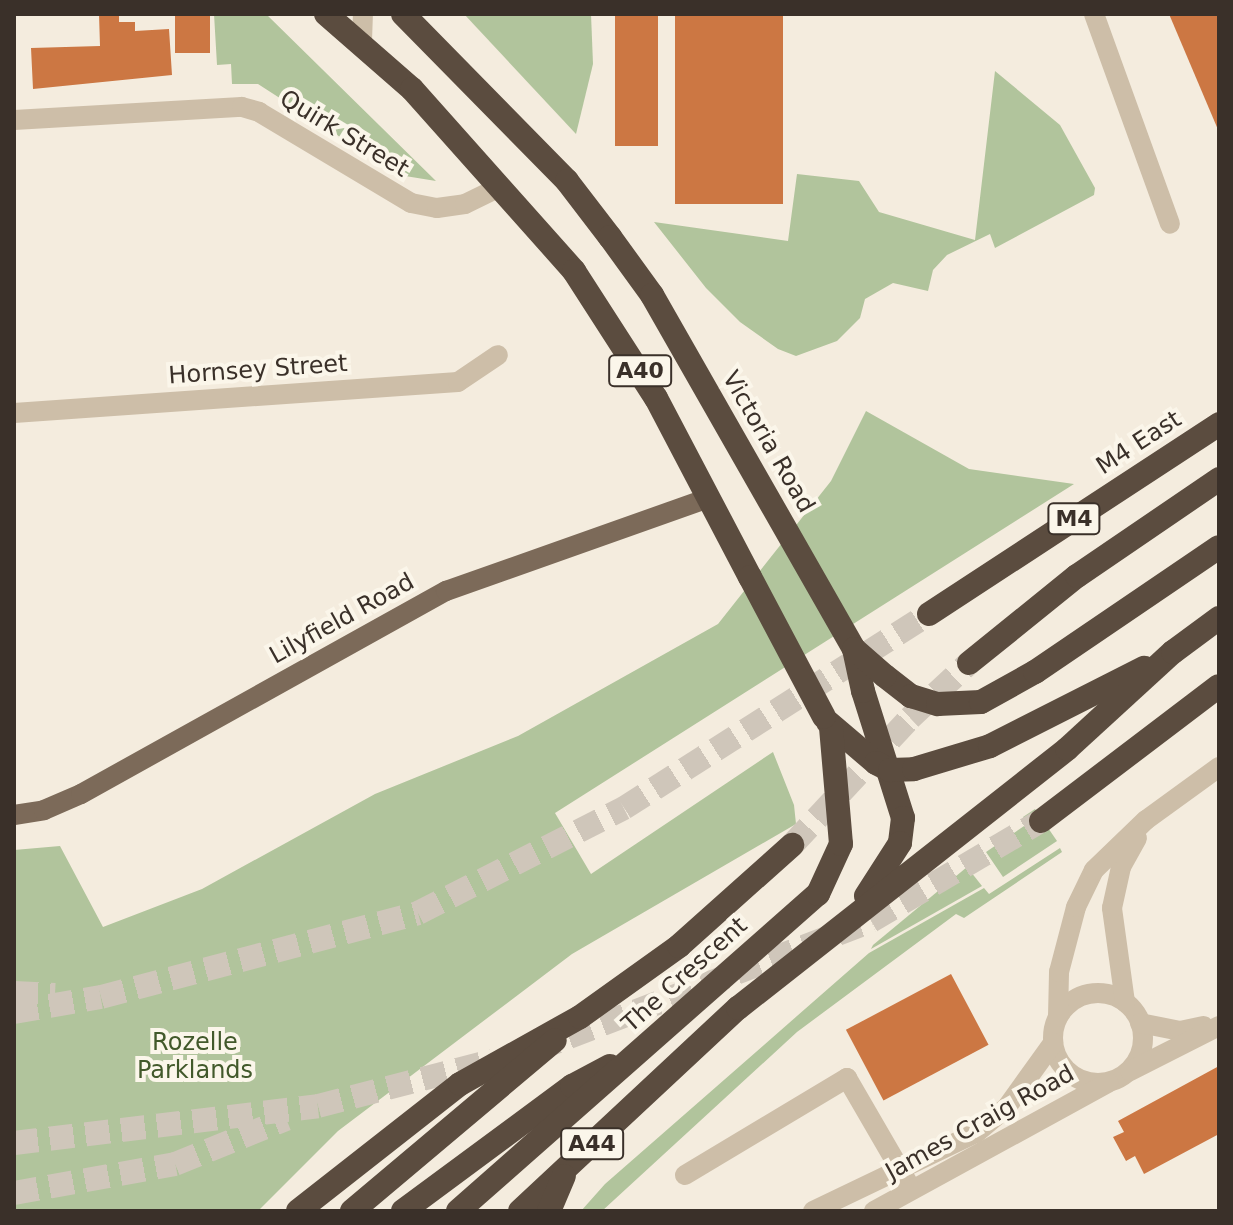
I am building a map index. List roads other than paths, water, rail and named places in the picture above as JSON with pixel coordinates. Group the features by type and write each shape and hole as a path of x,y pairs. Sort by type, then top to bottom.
{"highway":[{"name":"A40","path":"326,14 362,41 412,89 574,271 622,339 828,722"},
{"name":"Victoria Road","path":"403,14 567,181 652,295 854,649 863,691 901,800 900,843 877,885 812,947"},
{"name":"M4 East","path":"929,614 1219,424"},
{"path":"969,663 1077,576 1219,479"},
{"path":"854,649 911,696 938,704 981,702 1035,672 1219,547"},
{"path":"812,947 1067,749 1173,652 1219,618"},
{"path":"828,722 858,752 890,770 945,762 990,746 1173,652"},
{"path":"1041,821 1219,686"},
{"name":"The Crescent","path":"458,1211 818,894 832,872 842,826 828,722"},
{"path":"298,1211 460,1084 580,1017 679,946 792,845"},
{"name":"A44","path":"520,1211 738,1008 812,947"},
{"path":"352,1211 390,1176 525,1070 580,1017"},
{"path":"403,1211 572,1086 641,1051"},
{"path":"549,1211 568,1167"},
{"path":"376,1211 390,1176"}],"main road":[{"name":"Lilyfield Road","path":"14,815 44,810 81,794 446,591 708,498"}],"street":[{"path":"362,41 363,14"},
{"path":"1094,14 1170,224"},
{"name":"Quirk Street","path":"14,120 242,107 259,112 411,203 437,208 465,204 498,188"},
{"name":"Hornsey Street","path":"14,413 458,382 498,355"},
{"path":"1146,820 1121,867 1112,908 1125,1002 1140,1023 1141,1051 1118,1077 1073,1076 1053,1043 1058,1017 1059,972 1076,907 1094,870 1146,820 1219,767"},
{"path":"1058,1017 1080,996 1096,993 1125,1002"},
{"path":"1140,1023 1180,1031 1219,1024"},
{"name":"James Craig Road","path":"874,1211 1219,1024"},
{"name":"James Craig Road","path":"813,1211 993,1121 1053,1043"},
{"path":"685,1175 847,1078 912,1190"}],"tunnel":[{"path":"14,1012 101,997 418,913 624,808 929,614"},
{"path":"792,845 910,718 969,663"},
{"path":"535,1050 871,921 1041,821"},
{"path":"14,993 55,995"},
{"path":"14,1143 318,1106 492,1061"},
{"path":"14,1193 175,1164 286,1119"}],"park label":[{"name":"Rozelle Parklands","path":"195,1057"}]}
